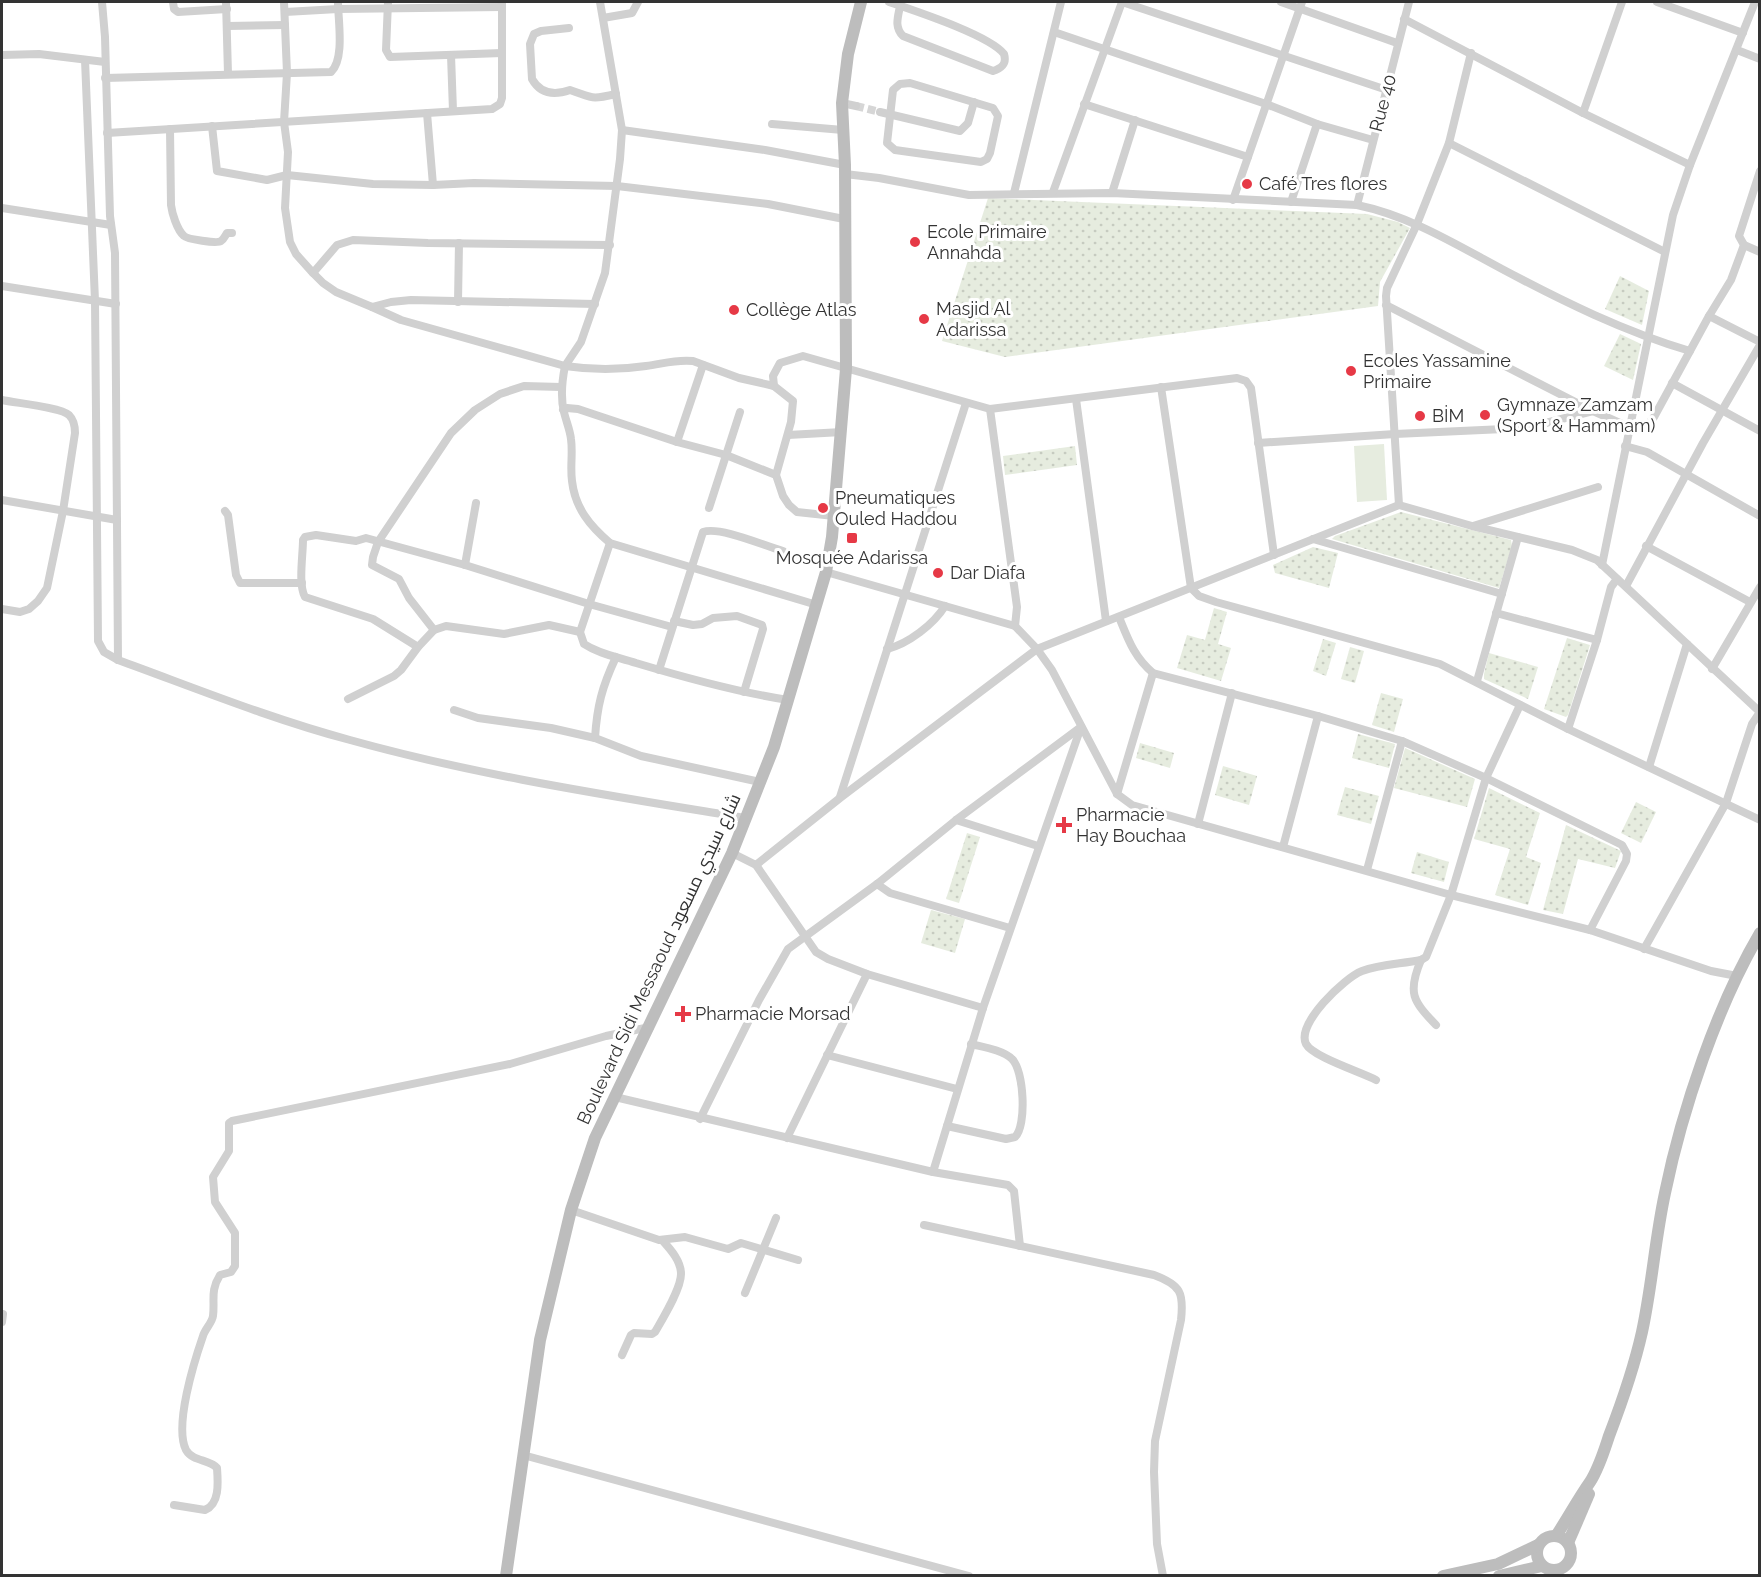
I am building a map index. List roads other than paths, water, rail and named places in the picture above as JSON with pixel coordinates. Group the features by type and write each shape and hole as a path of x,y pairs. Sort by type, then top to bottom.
{"street":[{"path":"102,2 111,225 115,242 118,660"},
{"path":"173,2 174,9 178,12 226,5 228,74"},
{"path":"284,2 286,73 284,122 288,152 285,208 290,242 296,254 323,284 336,292 401,320 565,366 582,369 627,369 682,360 757,384 774,386 793,402 788,435 776,475 783,496 797,512 834,516"},
{"path":"600,2 622,130 605,273 580,342 565,366 561,387 563,410 571,438 572,481 575,496 592,528 610,543 817,605"},
{"path":"603,18 632,13 638,2"},
{"name":"Boulevard Sidi Messaoud شارع سيدي مسعود","path":"506,1575 540,1340 571,1210 595,1138 732,854 774,747 826,572 834,516 846,369 845,170 842,103 852,33 861,2"},
{"path":"889,2 900,6 933,18 996,45 1004,54 1004,64 993,71 903,36 897,25 900,6"},
{"path":"1014,193 1061,2"},
{"path":"1053,192 1122,2 1387,90"},
{"path":"1281,2 1301,5 1397,43"},
{"name":"Rue 40","path":"1357,205 1409,2"},
{"path":"1583,113 1622,2"},
{"path":"1657,2 1743,33"},
{"path":"1602,565 1673,215 1690,165 1755,2"},
{"path":"107,133 492,109 500,104 502,98 502,4 338,5 285,12"},
{"path":"105,78 327,73 334,69 339,55 338,5"},
{"path":"388,5 386,50 388,56 502,53"},
{"path":"1233,200 1301,5"},
{"path":"1404,19 1583,113 1690,165"},
{"path":"227,26 285,25"},
{"path":"568,28 534,34 530,44 532,79 535,84 547,92 556,94 570,90 596,99 616,94"},
{"path":"1054,32 1266,104 1317,124 1373,140"},
{"path":"1737,50 1760,59"},
{"path":"1399,505 1386,304 1387,288 1417,224 1449,143 1471,53"},
{"path":"2,55 33,54 105,62"},
{"path":"451,55 453,111"},
{"path":"85,60 95,301 99,641 104,652 118,660 291,723 433,762 564,788 745,818"},
{"path":"910,83 974,102 993,108 998,116 990,153 987,159 981,162 895,150 887,143 892,90 900,84 910,83"},
{"path":"880,112 960,131 969,123 974,102"},
{"path":"842,103 856,106"},
{"path":"1084,104 1248,157"},
{"path":"427,113 433,185"},
{"path":"1112,193 1135,120"},
{"path":"772,124 843,130"},
{"path":"1291,202 1317,124"},
{"path":"212,126 217,171 267,180 287,175 374,184 474,183 617,186 768,204 844,219"},
{"path":"170,129 171,205 181,232 190,239 217,242 232,233"},
{"path":"622,130 765,150 879,178 969,195 1053,192 1112,193 1357,205 1378,209 1417,224 1518,278 1648,339 1690,351"},
{"path":"1449,143 1665,252"},
{"path":"1760,171 1739,236 1744,245 1760,252"},
{"path":"2,208 111,225"},
{"path":"312,273 337,245 353,240 610,244"},
{"path":"458,302 459,243"},
{"path":"1386,304 1593,411 1631,428 1641,430 1648,425 1731,280 1744,245"},
{"path":"2,286 116,304"},
{"path":"372,307 411,300 595,304"},
{"path":"1626,586 1646,546 1760,344 1709,316"},
{"path":"774,386 773,376 776,368 780,363 794,357 812,357 846,369 990,409 1238,378 1246,381 1251,388 1274,555"},
{"path":"677,442 703,365"},
{"path":"1672,382 1760,431"},
{"path":"434,630 409,598 399,579 372,565 378,542 451,433 475,410 500,394 524,386 561,387"},
{"path":"1161,387 1191,588 1195,593 1207,599 1440,664 1568,729 1760,820"},
{"path":"1076,399 1106,621"},
{"path":"2,400 62,411 71,418 75,425 63,511 47,588 29,609 20,612 2,609"},
{"path":"840,798 966,403"},
{"path":"563,410 578,409 677,442 726,455 776,475"},
{"path":"990,409 1017,607 1015,626"},
{"path":"1258,443 1526,428 1593,411"},
{"path":"709,508 740,412"},
{"path":"788,435 842,432"},
{"path":"1625,446 1647,452 1760,516"},
{"path":"1472,526 1598,487"},
{"path":"2,500 117,520"},
{"path":"465,566 476,503"},
{"path":"756,865 840,798 1037,649 1399,505 1472,526 1583,553 1602,565 1626,586 1760,712 1752,723 1726,803 1644,949"},
{"path":"225,511 228,515 237,581 240,583 302,583"},
{"path":"659,670 703,532 707,530 723,532 783,552"},
{"path":"417,647 373,619 305,597 302,583 303,540 305,537 316,535 356,541 366,538 589,604 673,624 693,626 713,618 737,616 762,625 744,692"},
{"path":"1477,681 1518,537"},
{"path":"1313,539 1502,594"},
{"path":"610,543 580,632 582,640 589,647 659,670 744,692 788,700"},
{"path":"1646,546 1750,602"},
{"path":"826,572 1015,626 1037,649 1052,670 1117,794 1123,800 1144,810 1451,895 1590,930 1711,971 1737,976"},
{"path":"1568,729 1597,640 1611,587 1617,579"},
{"path":"1712,669 1760,587"},
{"path":"887,648 896,647 908,640 939,616 945,606"},
{"path":"1496,613 1597,640"},
{"path":"1119,617 1134,652 1142,664 1153,673 1318,716 1402,741 1486,778 1622,845 1627,854 1626,861 1590,930"},
{"path":"348,699 394,676 434,630 446,626 509,634 549,625 580,632"},
{"path":"1649,767 1686,644"},
{"path":"595,738 597,710 603,684 615,657"},
{"path":"1117,794 1153,673"},
{"path":"1198,825 1232,693"},
{"path":"1436,1025 1413,996 1413,984 1420,960 1429,951 1451,895 1486,778 1520,705"},
{"path":"454,710 478,718 551,728 595,738 641,756 760,782"},
{"path":"1282,847 1318,716"},
{"path":"700,1119 788,949 877,884 956,820 1081,727"},
{"path":"933,1172 982,1008 1081,727"},
{"path":"1367,870 1402,741"},
{"path":"956,820 1038,846"},
{"path":"732,854 756,865 816,952 867,974 982,1008"},
{"path":"877,884 890,893 1010,928"},
{"path":"1556,1536 1572,1512 1582,1491 1590,1482 1601,1459 1634,1366 1665,1192 1677,1146 1705,1057 1737,976 1760,933"},
{"path":"1376,1080 1311,1049 1305,1040 1307,1025 1335,992 1359,972 1377,966 1420,960"},
{"path":"787,1138 867,974"},
{"path":"174,1505 205,1510 214,1504 216,1498 217,1468 211,1463 190,1456 185,1448 182,1431 188,1388 202,1338 213,1318 213,1287 220,1275 231,1272 235,1266 235,1233 215,1202 213,1177 229,1151 229,1123 510,1064 606,1036 650,1027"},
{"path":"946,1126 1006,1139 1015,1137 1022,1127 1021,1087 1016,1064 1006,1055 971,1044"},
{"path":"827,1056 957,1089"},
{"path":"615,1097 700,1119 933,1172 1008,1185 1012,1187 1020,1246"},
{"path":"571,1210 663,1241 685,1237 728,1250 741,1243 798,1260"},
{"path":"745,1293 776,1218"},
{"path":"924,1225 1154,1275 1167,1280 1177,1288 1183,1300 1181,1320 1155,1441 1157,1544 1163,1575"},
{"path":"622,1355 631,1335 638,1331 652,1334 656,1332 679,1284 681,1273 675,1255 663,1241"},
{"path":"524,1455 969,1575"},
{"path":"1568,1543 1589,1494 1590,1482"},
{"path":"1443,1575 1498,1564 1538,1545 1544,1538 1556,1536 1568,1543 1571,1551 1569,1560 1548,1571 1499,1575"},
{"path":"1538,1545 1537,1558 1548,1571"}],"tunnel":[{"path":"856,106 880,112"}],"place":[{"name":"Café Tres flores","path":"1247,184"},
{"name":"Ecole Primaire Annahda","path":"915,242"},
{"name":"Collège Atlas","path":"734,310"},
{"name":"Masjid Al Adarissa","path":"924,319"},
{"name":"Ecoles Yassamine Primaire","path":"1351,371"},
{"name":"Gymnaze Zamzam (Sport & Hammam)","path":"1485,415"},
{"name":"BİM","path":"1420,416"},
{"name":"Pneumatiques Ouled Haddou","path":"823,508"},
{"name":"Mosquée Adarissa","path":"852,538"},
{"name":"Dar Diafa","path":"938,573"},
{"name":"Pharmacie Hay Bouchaa","path":"1064,825"},
{"name":"Pharmacie Morsad","path":"683,1014"}]}
